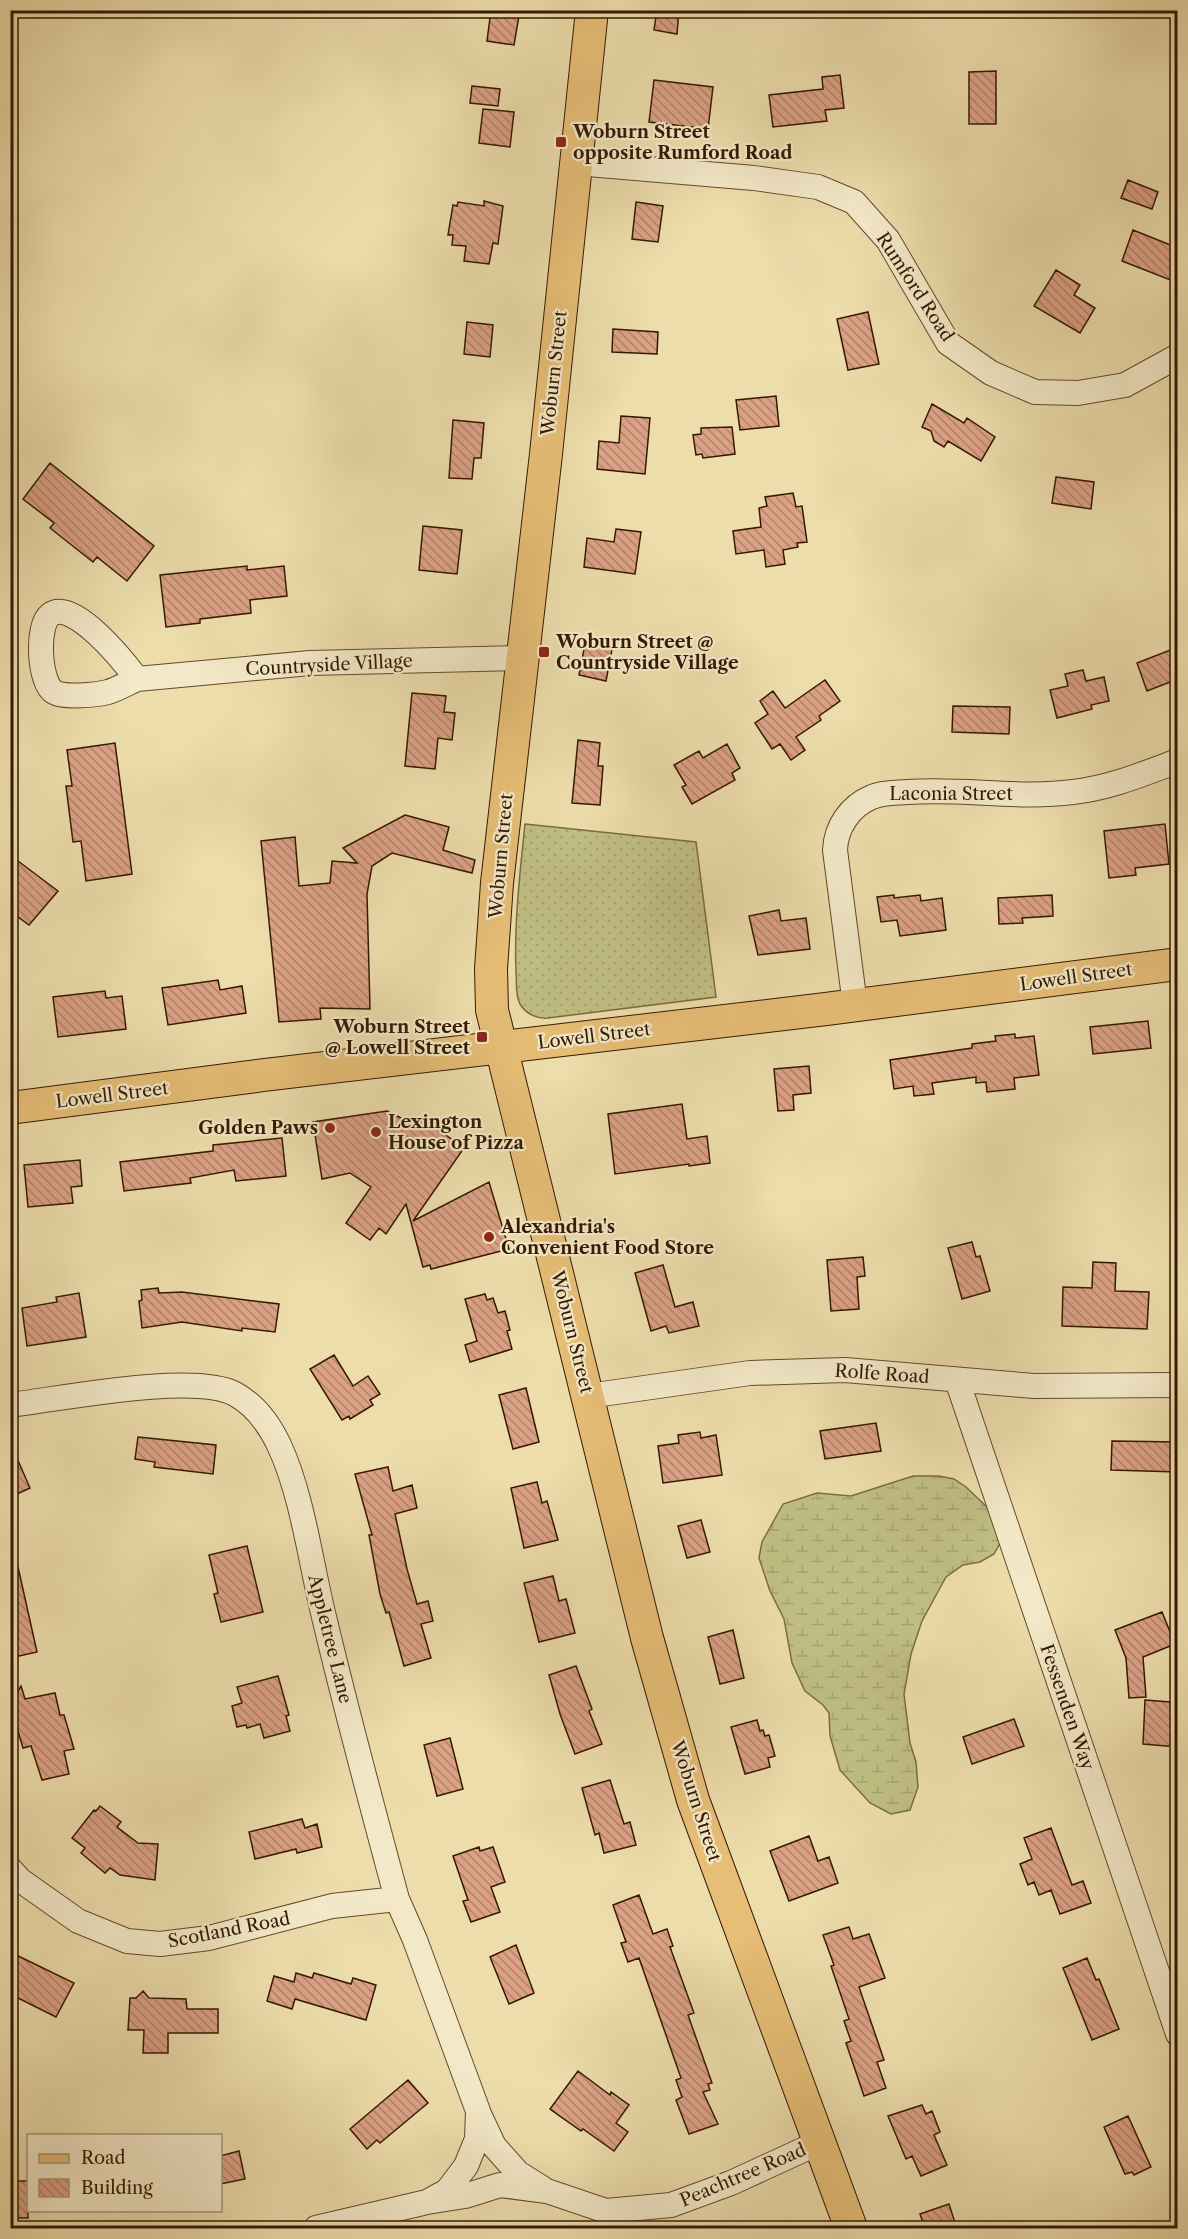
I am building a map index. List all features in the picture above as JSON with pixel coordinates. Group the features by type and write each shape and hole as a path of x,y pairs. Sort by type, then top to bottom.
{"main road":[{"name":"Woburn Street","path":"592,10 497,883 491,969 492,1010 647,1638 693,1800 850,2229"},
{"name":"Lowell Street","path":"10,1108 1178,964"}],"street":[{"name":"Rumford Road","path":"576,163 754,178 818,186 855,202 888,240 948,344 991,373 1035,392 1078,393 1125,385 1178,356"},
{"name":"Countryside Village","path":"137,679 310,663 522,658"},
{"name":"Laconia Street","path":"855,1005 835,850 840,827 857,805 879,795 921,791 1043,794 1071,792 1114,784 1178,761"},
{"name":"Rolfe Road","path":"588,1396 750,1373 845,1370 1034,1386 1178,1385"},
{"name":"Fessenden Way","path":"957,1380 1168,1976 1178,2034"},
{"name":"Appletree Lane","path":"10,1406 151,1388 207,1386 236,1394 263,1418 279,1444 289,1470 327,1632 397,1899 415,1940 478,2111 494,2146 518,2173 547,2191"},
{"name":"Scotland Road","path":"10,1869 20,1880 78,1921 127,1941 160,1944 208,1938 332,1906 397,1899"},
{"name":"Appletree Lane","path":"427,2202 447,2191 466,2166 477,2139 478,2111"},
{"name":"Peachtree Road","path":"316,2229 427,2202 465,2196 500,2185 547,2191 606,2211 670,2205 731,2183 818,2143"}],"green space":[{"path":"525,824 696,842 716,997 548,1018 536,1017 525,1011 517,997 516,935"},
{"path":"913,1476 939,1476 954,1479 966,1487 994,1514 1003,1538 994,1554 980,1562 963,1565 946,1577 922,1621 911,1654 904,1694 918,1787 910,1810 891,1814 870,1803 840,1770 830,1736 829,1713 823,1705 805,1691 792,1663 784,1619 770,1591 759,1558 762,1542 783,1504 817,1493 851,1496"}],"building":[{"path":"491,10 520,10 514,45 487,41"},
{"path":"657,10 679,10 677,34 654,30"},
{"path":"996,71 996,124 969,124 969,72"},
{"path":"840,75 844,108 825,110 827,121 773,127 769,95 823,89 822,77"},
{"path":"654,80 713,87 708,129 649,122"},
{"path":"472,86 500,89 498,106 470,103"},
{"path":"483,109 514,112 510,147 479,143"},
{"path":"1128,180 1158,192 1152,209 1121,198"},
{"path":"484,201 503,206 498,244 493,243 489,264 464,261 466,246 452,245 453,235 448,235 453,205 457,206 458,202 484,206"},
{"path":"636,202 663,206 658,242 632,239"},
{"path":"1133,230 1178,248 1178,283 1122,261"},
{"path":"1056,270 1080,285 1074,295 1095,308 1080,333 1034,306"},
{"path":"868,312 879,364 848,370 837,319"},
{"path":"467,322 493,325 490,357 464,354"},
{"path":"613,329 658,332 657,354 612,352"},
{"path":"776,396 779,426 740,430 736,400"},
{"path":"932,404 964,423 967,418 995,437 981,461 948,441 944,447 934,441 931,431 922,427"},
{"path":"621,416 650,418 645,474 597,469 599,441 619,443"},
{"path":"453,420 484,423 481,458 474,458 472,479 449,478"},
{"path":"732,427 735,454 703,458 702,454 696,455 693,435 701,434 701,428"},
{"path":"50,463 154,546 127,581 97,557 93,562 50,528 54,523 23,499"},
{"path":"1056,477 1094,482 1091,509 1052,503"},
{"path":"793,493 796,507 802,506 807,542 797,543 798,547 783,550 785,564 766,567 764,550 736,554 733,531 761,527 759,508 767,506 765,497"},
{"path":"423,526 462,530 457,574 419,570"},
{"path":"616,529 641,532 635,574 584,567 587,538 614,542"},
{"path":"247,566 247,570 284,566 287,596 250,600 251,613 200,619 200,623 166,627 160,575"},
{"path":"586,639 613,644 606,681 579,675"},
{"path":"1178,647 1178,679 1147,691 1137,663"},
{"path":"1083,670 1086,681 1104,677 1109,701 1091,705 1092,709 1057,718 1050,690 1068,686 1065,674"},
{"path":"825,680 840,701 819,716 821,720 796,737 805,750 791,760 780,744 772,749 755,723 768,714 760,701 773,691 785,708"},
{"path":"412,693 446,696 444,712 455,713 452,740 438,738 435,769 405,766"},
{"path":"953,706 1010,707 1009,734 952,732"},
{"path":"578,740 600,743 598,766 603,766 600,805 572,803"},
{"path":"115,743 132,874 86,881 81,841 73,842 66,786 72,786 67,750"},
{"path":"727,744 740,768 732,773 735,780 692,804 682,787 686,785 674,765 699,751 703,758"},
{"path":"405,815 449,827 443,850 475,860 472,873 392,853 372,866 367,894 370,1009 320,1008 321,1019 279,1022 261,841 295,837 299,886 330,883 332,861 357,863 343,848"},
{"path":"1165,824 1169,864 1135,868 1136,875 1109,878 1104,831"},
{"path":"10,855 58,891 29,925 10,911"},
{"path":"894,895 894,898 920,895 921,901 942,898 946,930 900,936 897,920 881,922 877,897"},
{"path":"1052,895 1053,916 1022,918 1023,923 999,924 998,898"},
{"path":"779,910 781,921 806,918 810,949 758,955 749,916"},
{"path":"218,980 220,990 242,986 246,1013 168,1025 162,988"},
{"path":"105,991 106,998 122,996 126,1029 58,1037 53,997"},
{"path":"1148,1021 1151,1048 1093,1054 1090,1027"},
{"path":"1015,1034 1015,1038 1034,1036 1039,1075 1014,1078 1015,1089 987,1092 986,1082 976,1083 976,1077 932,1083 934,1094 914,1096 913,1086 894,1089 890,1060 972,1048 972,1044 996,1041 995,1036"},
{"path":"809,1066 811,1093 793,1095 794,1110 778,1111 774,1069"},
{"path":"682,1104 687,1139 707,1136 710,1163 615,1174 608,1114"},
{"path":"387,1111 417,1126 423,1119 464,1148 413,1221 489,1182 509,1249 431,1269 430,1265 423,1267 406,1204 386,1234 379,1228 370,1240 346,1223 371,1187 350,1173 322,1179 313,1122"},
{"path":"282,1138 286,1176 236,1181 234,1170 190,1178 191,1183 124,1191 120,1162 213,1151 213,1145"},
{"path":"80,1160 82,1186 71,1187 73,1203 28,1207 24,1165"},
{"path":"972,1242 976,1257 980,1256 990,1291 962,1299 948,1248"},
{"path":"863,1257 865,1276 857,1277 859,1309 831,1311 827,1260"},
{"path":"1093,1262 1116,1263 1115,1291 1149,1292 1147,1329 1062,1326 1063,1287 1092,1288"},
{"path":"663,1265 675,1307 693,1302 699,1326 669,1333 666,1326 651,1331 635,1273"},
{"path":"158,1288 159,1293 182,1292 279,1304 275,1332 242,1328 242,1331 182,1322 142,1328 139,1301 142,1300 141,1290"},
{"path":"79,1293 86,1337 27,1346 22,1308 57,1302 56,1297"},
{"path":"485,1294 487,1300 493,1298 498,1313 505,1311 512,1349 470,1362 465,1345 477,1341 465,1299"},
{"path":"334,1355 353,1386 368,1376 380,1394 370,1400 373,1405 350,1419 349,1416 342,1420 310,1369"},
{"path":"526,1388 539,1442 513,1449 499,1395"},
{"path":"876,1423 881,1451 825,1459 820,1431"},
{"path":"700,1432 701,1438 716,1435 722,1475 663,1483 658,1446 679,1443 678,1435"},
{"path":"138,1437 216,1445 213,1474 154,1467 155,1462 135,1459"},
{"path":"1112,1441 1178,1442 1178,1472 1111,1470"},
{"path":"10,1442 30,1488 10,1497"},
{"path":"388,1467 393,1491 412,1485 417,1508 395,1514 417,1604 428,1601 433,1621 421,1624 431,1658 404,1666 389,1612 386,1613 380,1594 369,1535 372,1535 355,1474"},
{"path":"537,1482 542,1503 547,1501 558,1540 524,1548 511,1488"},
{"path":"701,1520 710,1552 687,1558 678,1526"},
{"path":"247,1546 263,1612 221,1622 214,1594 218,1593 209,1555"},
{"path":"18,1567 37,1652 10,1658 10,1568"},
{"path":"553,1576 559,1601 566,1599 575,1633 539,1642 524,1583"},
{"path":"1162,1612 1175,1644 1143,1657 1146,1697 1129,1698 1126,1658 1115,1630"},
{"path":"733,1630 744,1678 720,1684 708,1637"},
{"path":"576,1666 592,1709 589,1711 602,1744 575,1754 549,1675"},
{"path":"278,1676 289,1715 286,1716 290,1731 264,1738 260,1724 247,1728 246,1725 237,1727 232,1706 242,1703 237,1687"},
{"path":"21,1686 25,1699 55,1693 60,1715 64,1715 74,1749 64,1751 69,1774 42,1780 31,1746 23,1748 15,1721 10,1715 10,1705"},
{"path":"1145,1700 1170,1702 1170,1705 1178,1706 1178,1747 1143,1744"},
{"path":"1014,1719 1024,1746 972,1764 963,1737"},
{"path":"757,1720 760,1731 763,1730 765,1736 769,1735 775,1756 768,1758 770,1767 745,1774 731,1727"},
{"path":"450,1738 463,1789 437,1796 424,1745"},
{"path":"610,1780 624,1824 630,1822 636,1845 604,1853 599,1833 595,1835 582,1788"},
{"path":"100,1806 121,1822 117,1827 138,1843 158,1844 155,1880 120,1875 110,1868 105,1873 81,1853 85,1848 72,1838 94,1810 96,1811"},
{"path":"302,1819 305,1828 317,1824 322,1847 297,1853 296,1849 255,1859 249,1832"},
{"path":"1051,1828 1072,1885 1083,1881 1091,1903 1060,1914 1051,1890 1039,1895 1034,1882 1028,1885 1020,1864 1032,1859 1024,1838"},
{"path":"809,1836 818,1861 829,1857 838,1883 789,1901 770,1851"},
{"path":"479,1847 480,1851 493,1847 505,1882 491,1887 500,1912 471,1922 463,1901 468,1900 453,1856"},
{"path":"639,1895 653,1934 667,1929 673,1946 670,1947 694,2013 688,2015 712,2083 708,2084 710,2090 703,2092 718,2124 689,2134 676,2100 682,2097 676,2080 681,2078 639,1958 628,1962 621,1943 626,1942 613,1905"},
{"path":"849,1927 853,1939 869,1934 885,1978 859,1987 884,2060 877,2062 886,2088 864,2096 846,2043 851,2041 844,2021 849,2019 823,1935"},
{"path":"516,1945 534,1993 509,2004 490,1957"},
{"path":"10,1952 74,1983 56,2017 10,1994"},
{"path":"1087,1958 1096,1980 1099,1979 1119,2029 1092,2040 1063,1968"},
{"path":"296,1973 312,1978 314,1973 351,1984 353,1978 376,1985 366,2020 295,1999 292,2009 267,2001 274,1976 294,1982"},
{"path":"143,1991 149,1998 186,1999 187,2009 218,2009 218,2033 168,2033 168,2053 143,2053 144,2030 128,2030 130,1998 136,1998"},
{"path":"578,2071 610,2095 611,2092 629,2105 616,2123 628,2132 614,2151 550,2109"},
{"path":"408,2080 428,2103 380,2143 377,2140 367,2149 350,2129"},
{"path":"922,2105 926,2114 932,2111 940,2132 934,2135 947,2165 921,2176 912,2156 906,2159 888,2116"},
{"path":"1128,2116 1151,2167 1134,2175 1132,2172 1125,2174 1104,2127"},
{"path":"239,2151 245,2179 222,2184 222,2155"},
{"path":"10,2181 27,2181 28,2218 10,2218"},
{"path":"949,2204 957,2229 925,2229 920,2214"}],"place":[{"name":"Woburn Street opposite Rumford Road","path":"561,142"},
{"name":"Woburn Street @ Countryside Village","path":"544,652"},
{"name":"Woburn Street @ Lowell Street","path":"482,1037"},
{"name":"Golden Paws","path":"330,1128"},
{"name":"Lexington House of Pizza","path":"376,1132"},
{"name":"Alexandria's Convenient Food Store","path":"489,1237"}]}
